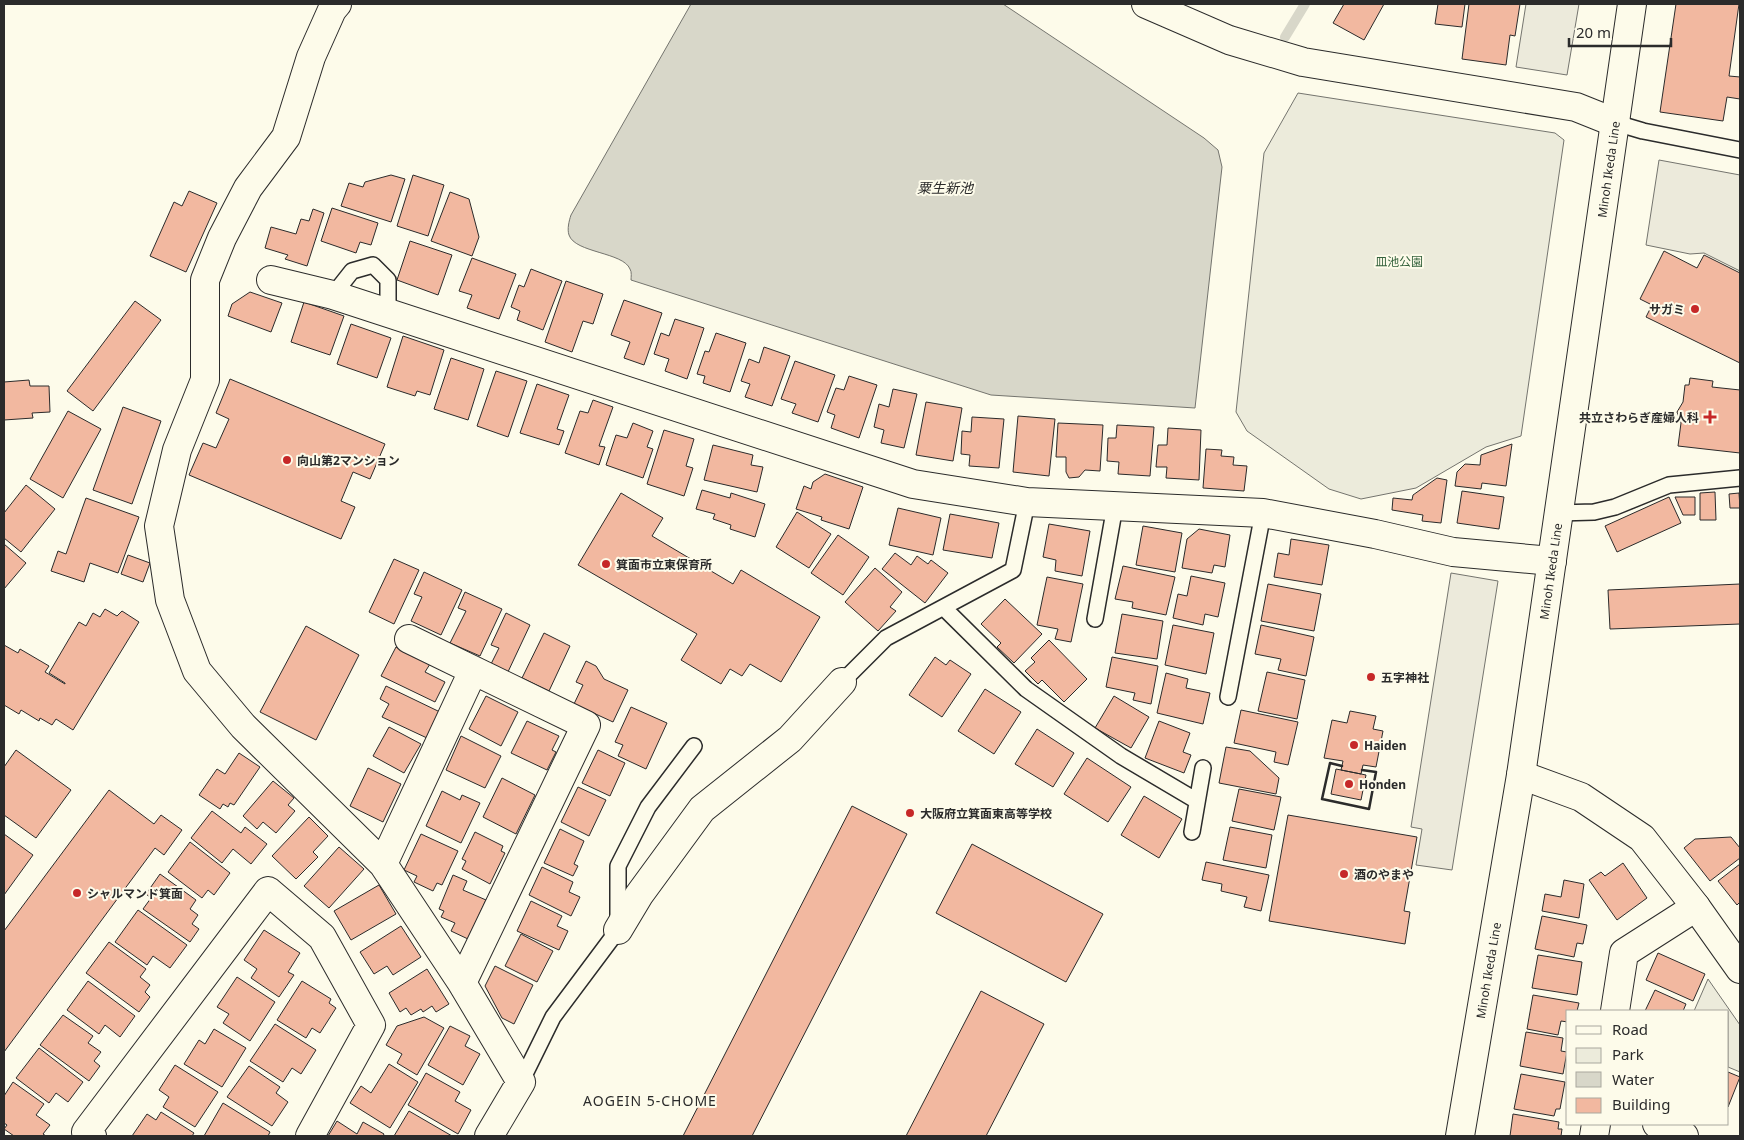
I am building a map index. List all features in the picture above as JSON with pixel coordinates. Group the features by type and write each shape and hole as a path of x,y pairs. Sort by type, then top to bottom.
{"street":[{"path":"337,4 332,10 311,57 286,136 248,188 222,238 205,280 205,380 178,450 159,526 170,600 197,670 243,726 383,864 462,983 521,1082 489,1136"},
{"path":"1146,4 1230,40 1303,62 1576,107 1616,123"},
{"name":"Minoh Ikeda Line","path":"1460,1136 1521,775 1632,4"},
{"path":"271,280 333,295 913,484 1027,502 1263,513 1375,534 1453,552 1552,561"},
{"path":"409,639 586,725 462,983"},
{"path":"383,864 473,671"},
{"path":"618,930 639,895 702,809 790,739 842,682"},
{"path":"1521,775 1581,797 1642,838 1696,907 1740,969"},
{"path":"92,1136 86,1132 268,891 322,937 371,1025 310,1136"},
{"path":"1615,1010 1624,952 1696,907"},
{"path":"1659,1125 1684,1136"}],"lane":[{"path":"1616,123 1643,131 1740,150"},
{"path":"333,295 352,270 373,265 388,280 388,313"},
{"path":"1558,513 1594,512 1614,507 1669,485 1740,478"},
{"path":"842,682 886,638 1013,570 1027,502"},
{"path":"1095,619 1115,506"},
{"path":"1228,697 1263,513"},
{"path":"944,608 1026,689 1120,756 1197,801"},
{"path":"521,1082 553,1017 618,930 618,866 648,807 694,746"},
{"path":"1192,832 1203,768"}],"green space":[{"name":"皿池公園","path":"1298,93 1555,133 1564,140 1521,436 1486,447 1416,488 1361,499 1329,489 1247,431 1236,412 1264,153"},
{"path":"1708,979 1740,1025 1740,1072 1729,1067 1729,1010 1694,1010"}],"shaded area":[{"path":"1526,4 1579,4 1567,75 1516,67"},
{"path":"1659,160 1740,175 1740,271 1704,253 1690,254 1646,245"},
{"path":"1451,573 1498,581 1452,870 1416,865 1422,829 1411,827"}],"water":[{"name":"粟生新池","path":"691,4 1003,4 1204,138 1218,150 1222,167 1195,408 991,395 631,280 631,270 626,263 580,246 573,241 568,230 571,215"}],"building":[{"path":"1344,4 1384,4 1364,40 1333,23"},
{"path":"1438,4 1465,4 1462,27 1435,24"},
{"path":"1469,4 1520,4 1515,36 1510,35 1506,65 1462,59"},
{"path":"1676,4 1739,4 1729,76 1740,77 1740,99 1727,97 1723,121 1660,112"},
{"path":"391,175 405,179 391,222 341,206 349,183 363,187 365,182"},
{"path":"413,175 444,185 428,236 397,226"},
{"path":"189,191 217,203 186,272 150,256 174,202 182,206"},
{"path":"450,192 469,199 479,237 472,256 431,241"},
{"path":"332,208 378,223 371,245 360,242 356,253 321,241"},
{"path":"313,209 324,213 307,266 285,259 288,255 265,248 271,227 296,234 301,219 309,221"},
{"path":"410,241 452,255 438,295 397,280"},
{"name":"サガミ","path":"1664,251 1697,268 1704,255 1740,273 1740,363 1646,317 1652,305 1640,299"},
{"path":"472,258 516,274 499,319 467,308 472,295 459,291"},
{"path":"531,269 562,281 543,330 517,320 520,311 511,307 519,285 524,287"},
{"path":"566,281 603,294 593,324 583,321 572,352 545,342"},
{"path":"250,292 282,303 271,332 228,316 232,304"},
{"path":"624,300 662,313 644,365 624,358 630,342 611,335"},
{"path":"135,301 161,320 93,411 67,391"},
{"path":"304,302 344,316 330,355 291,342"},
{"path":"675,319 704,328 687,379 665,371 669,359 654,354 661,333 669,336"},
{"path":"351,324 391,338 377,378 337,364"},
{"path":"716,333 746,343 730,392 703,383 705,376 697,374 705,351 709,352"},
{"path":"403,336 444,350 430,395 417,391 415,396 387,387"},
{"path":"764,347 790,356 772,406 745,397 750,384 741,381 749,359 759,363"},
{"path":"451,358 484,369 468,420 434,409"},
{"path":"795,361 835,375 818,422 792,413 796,404 781,399"},
{"path":"496,371 527,381 508,437 477,426"},
{"path":"849,376 877,385 859,438 831,428 835,415 827,412 836,388 844,390"},
{"name":"共立さわらぎ産婦人科","path":"1690,378 1713,381 1712,387 1740,390 1740,453 1678,446 1681,423 1677,412 1683,402 1685,385 1689,385"},
{"name":"向山第2マンション","path":"230,379 385,444 370,479 353,472 341,501 355,507 341,539 189,475 203,443 216,448 229,419 216,413"},
{"path":"29,380 30,386 49,386 50,412 32,413 33,418 4,420 4,382"},
{"path":"537,384 569,395 557,429 564,431 559,445 520,433"},
{"path":"893,389 917,394 904,448 881,443 884,430 874,427 879,404 889,407"},
{"path":"593,400 613,407 599,446 605,447 599,465 565,453 580,411 588,413"},
{"path":"926,402 962,408 953,461 916,455"},
{"path":"123,407 161,421 132,504 93,490"},
{"path":"68,411 101,429 63,498 30,479"},
{"path":"1018,416 1055,419 1049,476 1013,472"},
{"path":"972,417 1004,419 999,468 969,466 970,455 961,454 962,431 971,432"},
{"path":"633,423 653,431 647,447 653,449 643,478 606,465 616,435 627,438"},
{"path":"1058,423 1103,425 1100,471 1085,470 1079,477 1069,478 1066,472 1066,457 1056,457"},
{"path":"1117,425 1154,427 1150,476 1118,474 1119,462 1107,461 1108,438 1116,438"},
{"path":"1168,428 1201,430 1199,480 1166,478 1167,467 1156,467 1158,445 1167,445"},
{"path":"664,430 694,439 686,466 693,468 684,496 647,484"},
{"path":"1512,444 1506,486 1482,483 1481,489 1455,486 1457,472 1465,464 1480,465 1481,455"},
{"path":"713,445 753,455 751,465 763,467 757,492 704,480"},
{"path":"1206,449 1222,450 1221,456 1234,457 1233,465 1247,466 1244,491 1203,488"},
{"path":"825,474 863,487 849,529 821,520 822,517 796,509 804,486 811,489 813,482"},
{"path":"1437,478 1447,480 1441,523 1422,521 1423,515 1392,510 1393,498 1412,500 1413,495"},
{"path":"26,485 55,509 21,552 4,538 4,513"},
{"path":"702,490 730,498 731,493 765,504 755,537 730,529 731,525 713,519 715,514 696,509"},
{"path":"1462,491 1504,497 1499,529 1457,523"},
{"path":"1715,492 1716,520 1700,520 1700,493"},
{"path":"621,493 663,518 652,536 733,584 741,570 820,617 781,682 750,664 742,676 730,669 721,684 681,660 697,634 578,565"},
{"path":"1739,493 1740,508 1730,508 1729,494"},
{"path":"1669,497 1681,523 1617,552 1605,526"},
{"path":"1675,497 1695,497 1695,515 1683,515"},
{"path":"86,498 139,517 118,573 90,563 84,582 51,571 58,551 66,554"},
{"path":"898,508 941,518 933,555 889,545"},
{"path":"797,512 831,534 809,568 776,547"},
{"path":"950,514 999,523 992,558 943,550"},
{"path":"1049,524 1090,531 1082,576 1055,571 1056,560 1043,557"},
{"path":"1143,526 1182,533 1175,572 1136,565"},
{"path":"1199,529 1230,535 1225,567 1214,565 1212,573 1182,568 1187,539"},
{"path":"838,535 869,557 843,595 811,573"},
{"path":"1291,539 1329,545 1322,585 1274,577 1278,553 1289,555"},
{"path":"4,544 26,563 4,589"},
{"path":"895,553 911,565 917,556 928,564 931,560 948,573 925,603 882,569"},
{"path":"128,555 150,563 143,582 121,574"},
{"path":"394,559 419,570 394,624 369,612"},
{"path":"1123,566 1175,577 1166,615 1132,608 1133,602 1115,599"},
{"path":"875,568 902,592 890,607 896,611 878,631 845,602"},
{"path":"424,572 462,590 441,635 411,621 422,597 414,594"},
{"path":"1191,576 1225,583 1218,617 1205,614 1203,625 1173,618 1178,594 1187,596"},
{"path":"1047,577 1083,584 1071,642 1055,639 1058,629 1037,625"},
{"path":"1268,584 1321,594 1314,631 1261,621"},
{"path":"1740,584 1740,624 1610,629 1608,590"},
{"path":"465,592 502,609 480,656 450,643 466,611 458,608"},
{"path":"1005,599 1042,634 1014,663 997,647 1001,643 981,624"},
{"path":"105,609 117,616 122,611 139,622 73,730 56,719 52,725 40,718 39,721 21,710 19,714 4,705 4,645 18,653 20,649 49,666 45,672 65,684 49,673 79,622 86,626 93,613 100,617"},
{"path":"506,613 530,625 507,674 490,666 499,648 491,645"},
{"path":"1122,614 1163,621 1157,659 1115,653"},
{"path":"1173,625 1214,633 1206,674 1165,665"},
{"path":"1261,625 1314,637 1306,676 1278,670 1281,659 1255,654"},
{"path":"306,626 359,655 316,740 260,712"},
{"path":"544,633 570,646 549,691 522,678"},
{"path":"1049,640 1087,679 1064,702 1042,680 1038,684 1025,671 1035,662 1031,658"},
{"path":"396,647 430,664 425,672 445,682 435,702 381,676"},
{"path":"935,657 946,665 950,660 971,674 942,717 909,695"},
{"path":"1112,657 1158,666 1151,704 1133,700 1135,693 1106,687"},
{"path":"586,661 596,666 604,679 628,690 613,722 574,704 583,685 576,682"},
{"path":"1267,672 1305,680 1297,719 1258,711"},
{"path":"1166,673 1188,679 1186,688 1210,693 1203,724 1157,713"},
{"path":"386,686 440,712 427,738 382,717 389,704 380,699"},
{"path":"985,689 1021,712 994,754 958,731"},
{"path":"486,696 518,712 501,746 469,729"},
{"path":"1114,696 1149,717 1131,748 1095,728"},
{"path":"631,707 667,723 646,769 618,756 623,745 615,742"},
{"path":"1241,710 1298,722 1288,765 1274,762 1276,752 1234,743"},
{"name":"Haiden","path":"1350,711 1376,716 1373,729 1383,731 1376,767 1363,765 1361,774 1341,770 1343,761 1324,758 1332,720 1347,723"},
{"path":"527,721 559,736 552,750 556,752 547,770 511,753"},
{"path":"1159,721 1190,733 1183,752 1191,755 1184,773 1145,758"},
{"path":"389,727 421,744 404,773 373,756"},
{"path":"1037,729 1074,753 1053,787 1015,764"},
{"path":"461,736 501,756 485,788 446,770"},
{"path":"1226,747 1250,751 1279,778 1276,794 1219,783"},
{"path":"16,750 71,790 36,838 4,815 4,767"},
{"path":"598,750 625,763 610,796 582,783"},
{"path":"239,753 260,767 234,805 230,803 228,807 223,804 220,809 199,795 217,769 225,774"},
{"path":"1087,758 1131,787 1108,822 1064,794"},
{"path":"368,768 401,784 383,822 350,806"},
{"name":"Honden","path":"1336,769 1366,775 1361,800 1331,794"},
{"path":"502,778 535,795 516,834 483,817"},
{"path":"273,781 294,798 288,805 295,811 276,833 263,822 257,829 243,816"},
{"path":"578,787 606,800 589,836 561,822"},
{"path":"1239,789 1281,797 1274,830 1232,821"},
{"name":"シャルマンド箕面","path":"109,790 154,824 161,815 182,830 164,855 155,848 4,1052 4,931"},
{"path":"442,791 460,800 462,795 480,803 461,843 426,826"},
{"path":"1144,796 1182,819 1159,858 1121,835"},
{"path":"852,806 907,834 752,1136 683,1136"},
{"path":"212,811 241,833 245,827 267,844 251,864 233,849 222,863 191,838"},
{"name":"酒のやまや","path":"1288,815 1417,837 1404,911 1410,912 1405,944 1269,921"},
{"path":"309,817 328,836 313,852 318,857 296,879 272,856"},
{"path":"1230,827 1272,835 1266,868 1223,860"},
{"path":"560,829 584,841 574,864 578,866 573,876 544,863"},
{"path":"475,832 503,846 501,851 505,853 490,884 462,869 466,861 462,859"},
{"path":"4,834 33,855 4,895"},
{"path":"421,834 458,851 442,885 437,883 433,891 414,882 417,876 404,870"},
{"path":"1731,837 1740,848 1740,858 1710,881 1684,848 1695,839"},
{"path":"190,842 230,873 214,895 208,890 202,898 168,872"},
{"path":"972,844 1103,914 1066,982 936,913"},
{"path":"339,847 364,869 329,908 304,886"},
{"path":"1206,862 1269,875 1261,911 1244,907 1247,897 1221,891 1222,884 1202,880"},
{"path":"1623,863 1647,898 1617,920 1589,880 1601,872 1605,876"},
{"path":"1740,864 1740,902 1737,905 1718,881"},
{"path":"542,867 573,882 569,892 580,897 571,916 529,895"},
{"path":"160,874 196,900 190,909 198,915 192,924 199,929 190,942 143,909 151,898 146,894"},
{"path":"453,875 467,881 463,890 486,900 468,939 451,931 455,923 441,917 444,911 439,909"},
{"path":"1564,880 1584,884 1579,918 1542,911 1545,894 1561,897"},
{"path":"379,885 396,914 351,940 334,911"},
{"path":"531,901 562,916 557,926 568,931 559,950 517,931"},
{"path":"138,910 187,945 170,968 153,956 147,965 115,942"},
{"path":"1542,916 1587,925 1583,944 1577,943 1574,957 1535,949"},
{"path":"401,926 421,957 393,975 387,966 374,974 360,952"},
{"path":"264,930 300,953 288,972 294,975 279,997 251,978 257,969 244,960"},
{"path":"521,934 553,951 537,982 505,966"},
{"path":"109,942 146,969 140,977 150,985 145,992 150,997 139,1012 86,973"},
{"path":"1658,953 1705,974 1693,1001 1646,980"},
{"path":"1538,955 1582,962 1577,995 1532,988"},
{"path":"495,966 533,985 514,1024 502,1018 485,986"},
{"path":"427,969 449,1004 436,1012 432,1006 423,1012 421,1009 411,1015 406,1008 400,1012 389,993"},
{"path":"237,977 275,1002 250,1041 223,1023 229,1014 217,1007"},
{"path":"88,981 135,1016 120,1037 105,1025 99,1034 67,1010"},
{"path":"302,981 331,999 329,1003 336,1008 320,1033 312,1028 306,1038 277,1020"},
{"path":"1655,990 1686,1004 1683,1010 1645,1010"},
{"path":"981,991 1044,1024 986,1136 906,1136"},
{"path":"1533,995 1579,1003 1577,1010 1566,1010 1566,1022 1561,1021 1558,1035 1527,1029"},
{"path":"63,1015 93,1036 88,1043 101,1052 94,1061 100,1066 89,1081 40,1045"},
{"path":"424,1017 444,1028 417,1075 397,1063 402,1054 386,1045 397,1026"},
{"path":"275,1024 316,1050 301,1074 292,1068 283,1082 250,1061"},
{"path":"450,1026 470,1036 465,1046 480,1054 463,1085 428,1065"},
{"path":"214,1029 246,1048 222,1087 184,1064 199,1040 205,1044"},
{"path":"1526,1032 1563,1038 1561,1051 1566,1052 1566,1058 1563,1074 1520,1066"},
{"path":"39,1048 83,1082 68,1102 56,1093 49,1103 16,1078"},
{"path":"389,1064 418,1082 390,1128 350,1103 361,1086 371,1093"},
{"path":"175,1065 218,1092 195,1127 163,1107 169,1097 159,1090"},
{"path":"249,1066 280,1087 276,1093 288,1102 272,1126 227,1097"},
{"path":"1729,1072 1740,1077 1729,1104"},
{"path":"426,1073 460,1092 455,1101 471,1110 458,1134 408,1105"},
{"path":"1521,1074 1565,1082 1560,1109 1556,1109 1554,1116 1514,1109"},
{"path":"13,1082 44,1104 36,1115 50,1125 43,1134 46,1136 14,1136 4,1129 7,1125 4,1123 4,1096"},
{"path":"223,1103 270,1132 268,1136 204,1136"},
{"path":"409,1111 452,1136 394,1136"},
{"path":"161,1112 194,1133 192,1136 132,1136 147,1114 156,1120"},
{"path":"1513,1114 1559,1122 1558,1129 1562,1129 1561,1136 1510,1136"},
{"path":"337,1121 357,1134 363,1122 384,1134 383,1136 328,1136"}],"waterway":[{"path":"1285,37 1305,4"}],"wall":[{"path":"1342,766 1330,763 1322,799 1369,809 1376,772 1362,770"}],"place":[{"name":"サガミ","path":"1695,309"},
{"name":"共立さわらぎ産婦人科","path":"1710,417"},
{"name":"向山第2マンション","path":"287,460"},
{"name":"箕面市立東保育所","path":"606,564"},
{"name":"五字神社","path":"1371,677"},
{"name":"Haiden","path":"1354,745"},
{"name":"Honden","path":"1349,784"},
{"name":"大阪府立箕面東高等学校","path":"910,813"},
{"name":"酒のやまや","path":"1344,874"},
{"name":"シャルマンド箕面","path":"77,893"}],"district":[{"name":"AOGEIN 5-CHOME","path":"650,1100"}]}
